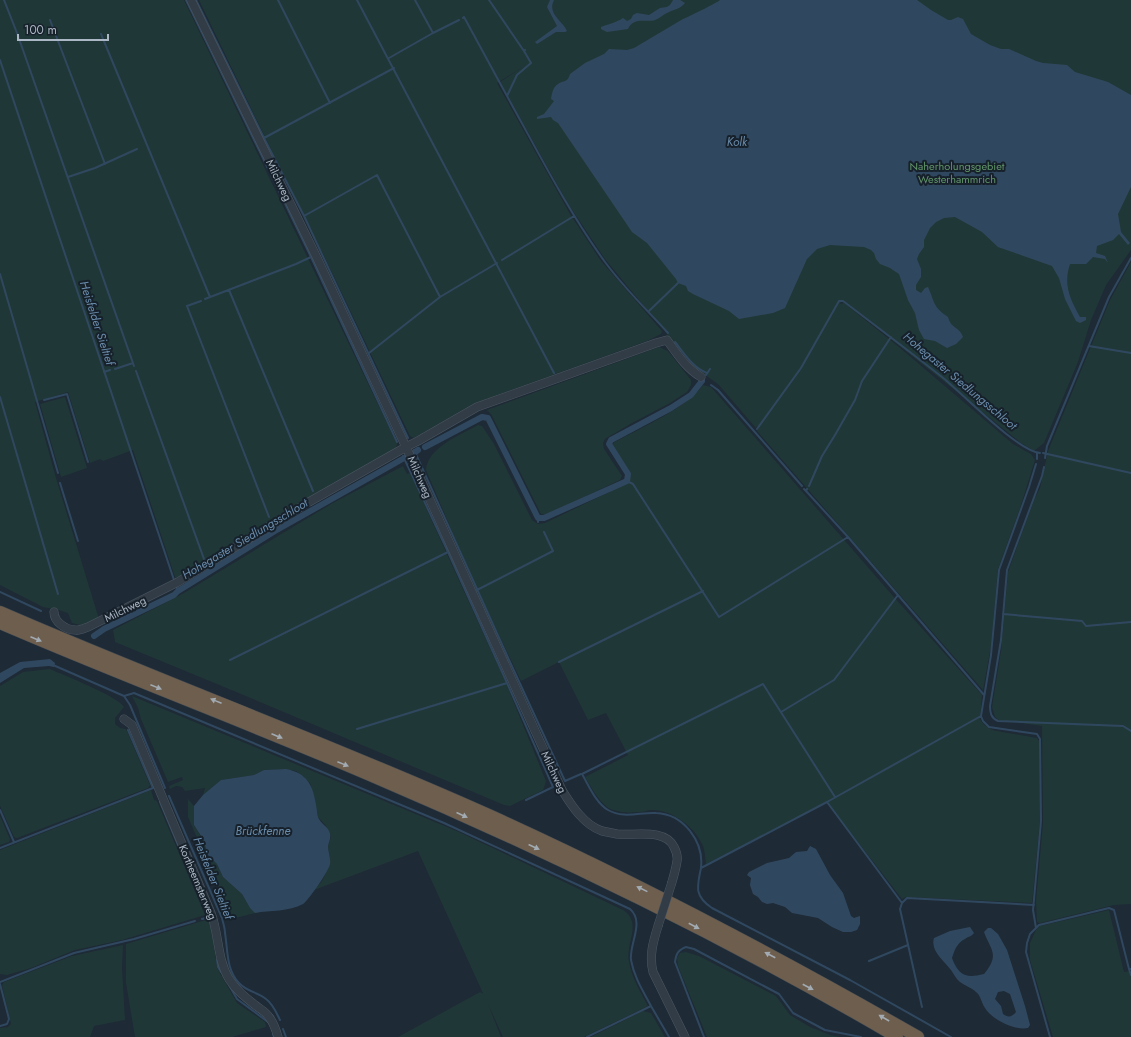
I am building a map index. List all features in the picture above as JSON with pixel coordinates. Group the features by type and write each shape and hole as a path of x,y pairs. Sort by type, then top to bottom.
{"highway":[{"path":"0,612 351,756 493,817 680,907 810,976 918,1037"},
{"path":"0,623 375,777 511,837 666,911 832,999 897,1037"}],"street":[{"name":"Milchweg","path":"191,0 317,258 406,447 562,790 571,806 584,819 600,830 616,834 656,834 672,843 678,860 653,941 651,963 653,972 685,1037"},
{"path":"406,447 418,442 477,407 667,340 685,364 701,377"},
{"name":"Milchweg","path":"54,612 57,621 64,627 76,631 88,627 175,584 302,506 406,447"},
{"name":"Kortheemsterweg","path":"124,719 132,725 211,913 216,926 221,959 228,976 234,987 244,997 268,1016 275,1027 278,1037"}],"green space":[{"path":"0,0 184,0 397,444 396,448 390,453 176,580 133,450 103,461 100,459 90,463 68,392 35,402 56,478 99,619 80,625 72,623 68,613 43,607 0,585"},
{"name":"Naherholungsgebiet Westerhammrich","path":"199,0 1131,0 1131,250 1106,285 1091,320 1078,362 1044,443 1034,451 1021,443 842,300 840,304 844,303 899,347 1013,444 1031,454 1035,460 1020,508 998,569 991,646 983,690 757,431 759,428 757,426 756,428 718,384 695,368 605,259 567,202 500,82 526,65 497,83 570,214 601,261 662,331 661,334 647,341 473,404 414,438 410,436"},
{"path":"1131,262 1131,904 1114,905 1040,923 1037,922 1036,901 1043,823 1042,726 999,720 995,717 992,707 1001,651 1008,572 1034,500 1040,488 1048,451 1110,300"},
{"path":"659,347 668,351 691,380 691,385 687,392 605,439 603,443 604,449 622,476 620,480 546,515 541,514 491,414 487,410"},
{"path":"703,385 711,387 893,596 982,695 980,719 983,723 994,730 1037,738 1040,743 1040,821 1032,903 906,897 902,899 827,802 706,864 704,848 695,832 675,816 660,811 650,810 642,812 624,812 615,810 607,807 592,789 585,777 628,755 606,713 588,720 559,662 521,681 471,576 426,470 432,455 454,438 478,425 482,426 494,444 532,520 538,524 545,523 628,483 630,473 613,447 613,444 674,410 695,394"},
{"path":"65,397 87,468 61,477 40,404"},
{"path":"403,466 407,474 410,473 505,681 546,781 543,790 510,806 504,805 115,642 113,630 184,593 331,504"},
{"path":"50,669 120,702 124,707 115,718 115,724 120,728 126,729 150,785 148,788 17,838 14,837 0,806 0,686 23,672"},
{"path":"132,696 459,832 623,910 629,915 633,927 628,955 630,968 648,1006 584,1037 503,1037 418,851 314,890 322,881 330,864 328,846 331,837 326,826 318,817 310,783 296,771 286,769 264,770 254,775 221,780 203,795 205,788 185,791 182,787 176,786 170,789 169,786 183,780 182,777 168,782"},
{"path":"151,790 154,800 157,801 205,915 122,940 75,950 31,968 7,975 0,974 0,850"},
{"path":"188,799 194,806 194,825 203,840 208,855 217,864 223,877 242,894 250,908 255,912 263,911 232,919 188,817"},
{"path":"0,816 10,839 9,842 0,845"},
{"path":"1109,910 1124,972 1131,971 1131,1037 1053,1037 1030,960 1030,943 1036,930 1040,926"},
{"path":"209,919 212,929 217,968 237,1003 265,1022 266,1027 232,1037 135,1037 126,983 126,944"},
{"path":"123,945 122,968 125,1020 94,1026 90,1037 0,1037 0,1028 8,1027 11,1024 2,985 4,982 72,956"},
{"path":"686,952 699,956 776,996 790,1015 810,1027 830,1035 841,1037 707,1037 678,966 677,958 680,953"},
{"path":"480,992 484,994 501,1037 398,1037"},
{"path":"643,1011 651,1013 665,1037 591,1037"}],"water":[{"path":"550,0 554,0 552,9 556,17 567,31 556,32 537,44 535,42 557,26 547,7"},
{"path":"673,0 680,0 685,3 679,8 655,20 637,21 628,29 607,32 601,29 601,27 623,18 627,21 637,13 649,15 660,8 667,7"},
{"name":"Kolk","path":"720,0 917,0 948,20 958,17 963,19 971,34 990,45 1001,49 1009,49 1043,63 1067,65 1075,72 1108,82 1131,95 1131,187 1118,214 1121,232 1130,243 1128,245 1119,234 1113,240 1097,246 1096,253 1105,256 1108,263 1105,259 1093,257 1086,264 1070,264 1067,279 1069,292 1080,317 1086,317 1086,320 1080,323 1076,321 1065,299 1059,278 1052,266 998,247 982,232 955,217 944,218 936,222 930,228 924,240 924,247 917,259 921,269 921,277 916,285 916,290 921,293 928,287 936,307 948,317 951,324 961,333 963,337 956,344 947,348 935,341 924,339 919,330 915,313 908,300 899,274 880,264 874,253 864,247 830,245 817,249 807,259 785,308 773,313 739,319 729,311 693,294 688,291 686,286 678,283 647,243 632,232 558,123 551,117 537,119 537,117 544,114 554,101 551,99 552,92 556,85 567,80 570,74 585,63 604,54 609,49 627,50 634,48 683,19"},
{"path":"50,659 55,663 54,667 24,668 0,683 0,673 20,662"},
{"name":"Brückfenne","path":"286,769 304,777 311,786 315,798 318,817 330,833 328,846 330,864 318,886 303,904 286,910 255,913 250,908 242,894 223,877 217,864 208,855 203,839 194,825 194,806 203,795 221,780 254,775 264,770"},
{"path":"810,846 816,849 830,875 843,893 851,916 854,918 860,916 860,924 857,930 843,932 818,918 792,913 785,907 773,903 767,904 762,902 753,894 750,885 751,878 747,875 749,872 767,863 789,858 796,852 807,851"},
{"path":"970,927 974,933 958,944 952,958 958,969 964,975 968,976 984,974 992,962 993,953 984,932 988,928 991,928 998,934 1007,950 1025,1006 1030,1025 1028,1028 1017,1028 1010,1026 992,1016 984,1006 978,994 957,979 938,956 933,943 934,938 950,931","holes":["1004,991 1010,994 1016,1012 1013,1015 1008,1016 1003,1014 1001,1006 995,999 998,992"]}],"waterway":[{"path":"4,0 17,33 134,366"},
{"path":"186,0 311,257"},
{"path":"196,0 304,216 408,438"},
{"path":"278,0 330,103"},
{"path":"357,0 554,373"},
{"path":"415,0 433,33 459,20"},
{"path":"489,0 524,51"},
{"path":"463,18 464,17 507,96"},
{"path":"50,20 105,164"},
{"path":"389,58 433,33"},
{"path":"101,34 210,297"},
{"path":"525,50 524,51 531,63 517,75 507,96 554,181 591,243 620,281 668,333"},
{"name":"Heisfelder Sieltief","path":"0,60 174,580"},
{"path":"264,138 394,68"},
{"path":"68,177 95,168 137,149"},
{"path":"304,216 377,175 440,297"},
{"path":"502,260 574,216"},
{"path":"205,299 311,257 397,442"},
{"path":"1045,458 1047,446 1109,297 1131,258"},
{"path":"369,353 440,297 497,263"},
{"path":"0,274 58,473"},
{"path":"649,311 678,283"},
{"path":"229,290 313,491"},
{"path":"201,301 187,306 269,517"},
{"path":"757,429 801,368 839,301 843,301 942,377 1018,443 1030,450 1040,453"},
{"name":"Hohegaster Siedlungsschloot","path":"809,486 822,456 855,400 862,381 891,337"},
{"path":"675,342 697,368 707,373"},
{"path":"1089,346 1131,353"},
{"path":"115,369 133,363"},
{"path":"706,375 710,369"},
{"name":"Heisfelder Sieltief","path":"104,372 110,370"},
{"path":"136,371 204,559"},
{"name":"Hohegaster Siedlungsschloot","path":"425,447 482,417 488,418 538,518 544,518 627,481 628,474 609,444 611,440 671,408 691,395 702,381"},
{"name":"Hohegaster Siedlungsschloot","path":"711,385 718,390 802,486"},
{"path":"44,400 67,394 88,462"},
{"path":"0,397 58,594"},
{"path":"414,450 565,781 581,774"},
{"name":"Hohegaster Siedlungsschloot","path":"414,453 418,450"},
{"name":"Hohegaster Siedlungsschloot","path":"1037,453 1037,459"},
{"name":"Hohegaster Siedlungsschloot","path":"1043,453 1131,473"},
{"path":"403,456 448,552"},
{"name":"Hohegaster Siedlungsschloot","path":"94,636 104,629 174,595 178,591 275,531 406,457"},
{"path":"1036,464 999,570 991,655 981,716 983,721 989,727 1037,734 1040,739 1041,821 1033,910 1036,928"},
{"path":"1044,467 1007,570 1001,640 990,706 992,717 998,721 1123,726 1131,731"},
{"path":"627,481 633,484 719,617 848,537 806,491"},
{"path":"60,483 78,541"},
{"name":"Hohegaster Siedlungsschloot","path":"804,489 806,491 807,489"},
{"name":"Hohegaster Siedlungsschloot","path":"273,527 275,531"},
{"path":"477,590 553,551 544,532"},
{"path":"848,537 984,695"},
{"path":"230,660 448,552 507,683"},
{"name":"Hohegaster Siedlungsschloot","path":"208,568 210,572"},
{"name":"Heisfelder Sieltief","path":"176,586 178,591"},
{"path":"559,662 703,591"},
{"path":"0,592 41,611"},
{"path":"781,712 834,680 898,595"},
{"path":"1003,614 1082,621 1086,626 1131,622"},
{"name":"Heisfelder Sieltief","path":"53,665 124,696 130,705 165,788"},
{"path":"357,729 507,683 553,787 526,800"},
{"path":"701,868 701,858 695,839 683,824 675,818 656,813 626,815 614,813 604,807 596,799 582,774 763,684 835,797"},
{"path":"124,696 134,693 444,823 630,909 636,920 631,954 632,966 651,1006"},
{"path":"951,1037 850,980 712,908 702,899 698,891 698,881 701,868 827,802 981,716"},
{"path":"0,848 153,788 128,730"},
{"name":"Heisfelder Sieltief","path":"169,796 222,918 225,929 228,960 232,972 242,986 271,1003 280,1020"},
{"path":"160,802 194,883"},
{"path":"827,802 902,903"},
{"path":"0,810 14,842"},
{"path":"922,1007 900,909 902,903 907,898 1034,905"},
{"path":"1050,1037 1026,952 1030,934 1039,925 1109,908 1114,910 1129,969 1131,969"},
{"path":"202,919 210,917"},
{"path":"0,982 74,953 134,939 195,921"},
{"path":"869,961 908,945"},
{"path":"704,1037 675,962 678,953 681,949 686,947 694,949 779,994 793,1013 825,1030 861,1037"},
{"path":"217,960 218,967 221,972"},
{"path":"1129,969 1131,975"},
{"path":"0,984 9,1019 7,1024 0,1026"},
{"path":"229,985 237,999 268,1022"},
{"path":"587,1037 651,1006 669,1037"},
{"name":"Heisfelder Sieltief","path":"283,1029 286,1037"}]}
